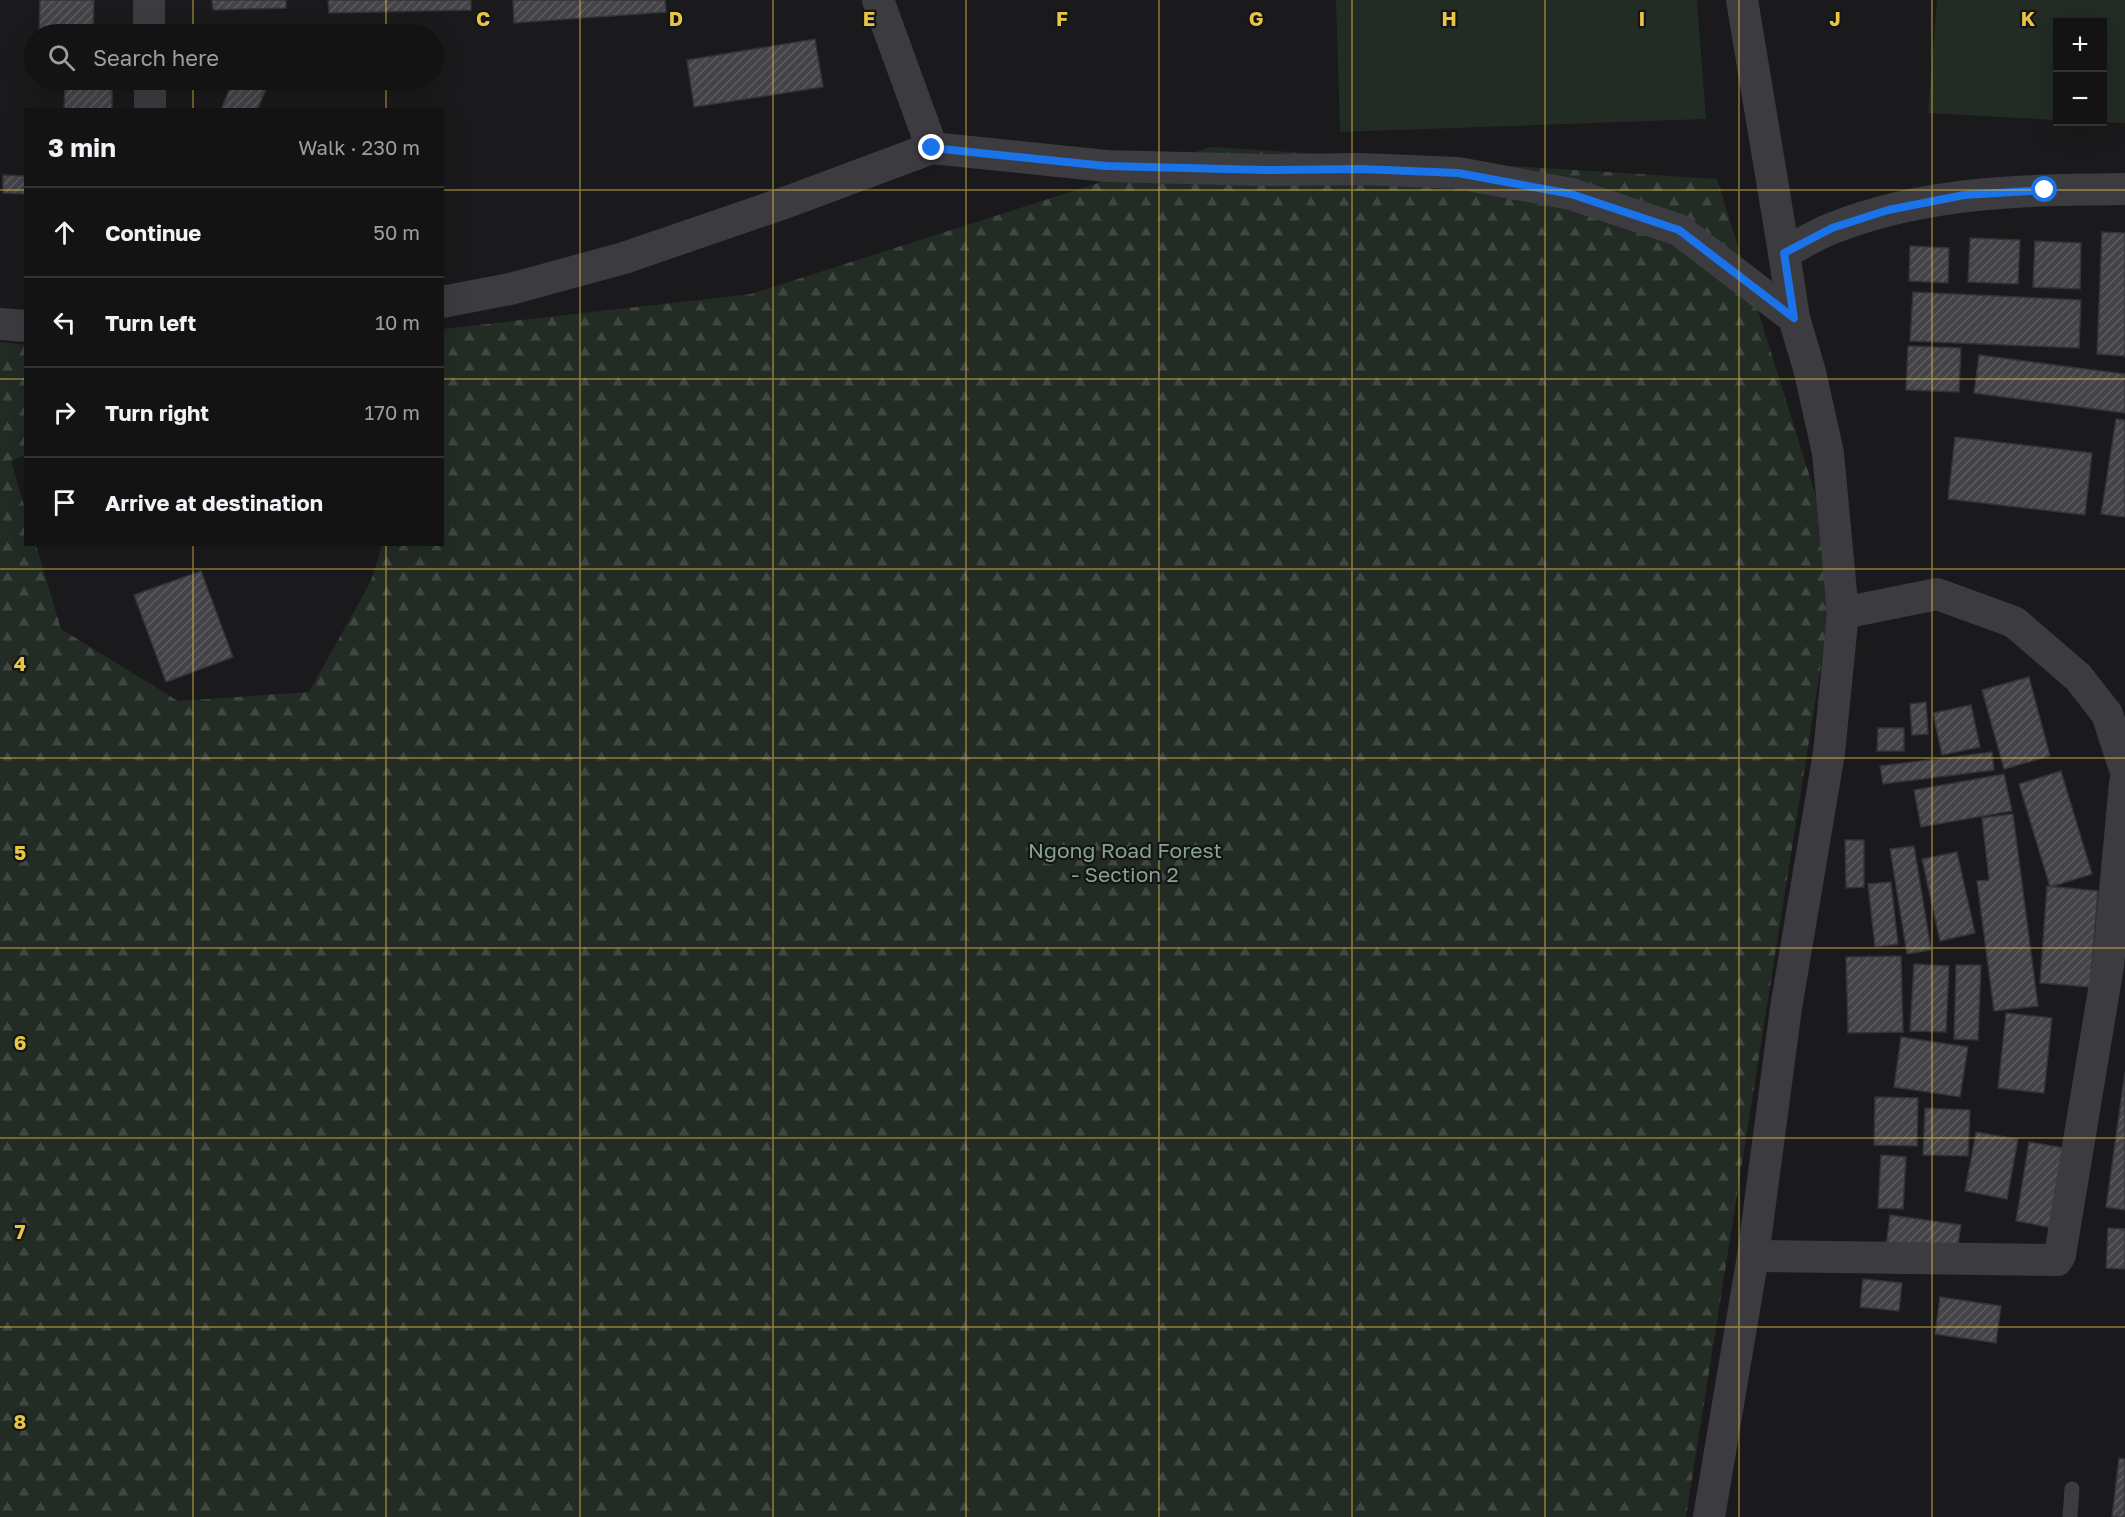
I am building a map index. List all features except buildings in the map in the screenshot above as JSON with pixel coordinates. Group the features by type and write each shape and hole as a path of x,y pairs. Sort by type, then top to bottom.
{"street":[{"path":"149,0 149,24"},
{"path":"878,0 932,148"},
{"path":"1709,1517 1753,1256 1786,1008 1829,753 1843,613 1828,453 1810,372 1794,318 1742,0"},
{"path":"150,90 150,108"},
{"path":"444,302 510,289 624,258 787,202 932,148 1106,166 1266,170 1361,169 1458,173 1571,194 1679,230 1794,318"},
{"path":"1784,253 1832,228 1888,210 1964,195 2045,190 2125,189"},
{"path":"0,324 24,326"},
{"path":"1843,613 1937,594 2014,622 2078,677 2107,714 2125,769"},
{"path":"1753,1256 2057,1260 2060,1255 2108,966 2125,783"}],"lane":[{"path":"2070,1517 2072,1489"}],"green space":[{"path":"1336,0 1697,0 1706,119 1340,132"},
{"path":"1937,0 2125,0 2125,123 2107,122 2107,18 2053,18 2053,120 1928,113"},
{"name":"Ngong Road Forest - Section 2","path":"1211,147 1717,179 1837,564 1686,1517 0,1517 0,342 24,345 24,455 11,461 24,506 24,546 36,546 61,629 178,701 309,692 371,581 382,546 444,546 444,329 751,294"}],"route":[{"path":"932,148 1106,166 1266,170 1361,169 1458,173 1571,194 1679,230 1794,318 1784,253 1832,228 1888,210 1964,195 2045,190"}]}
